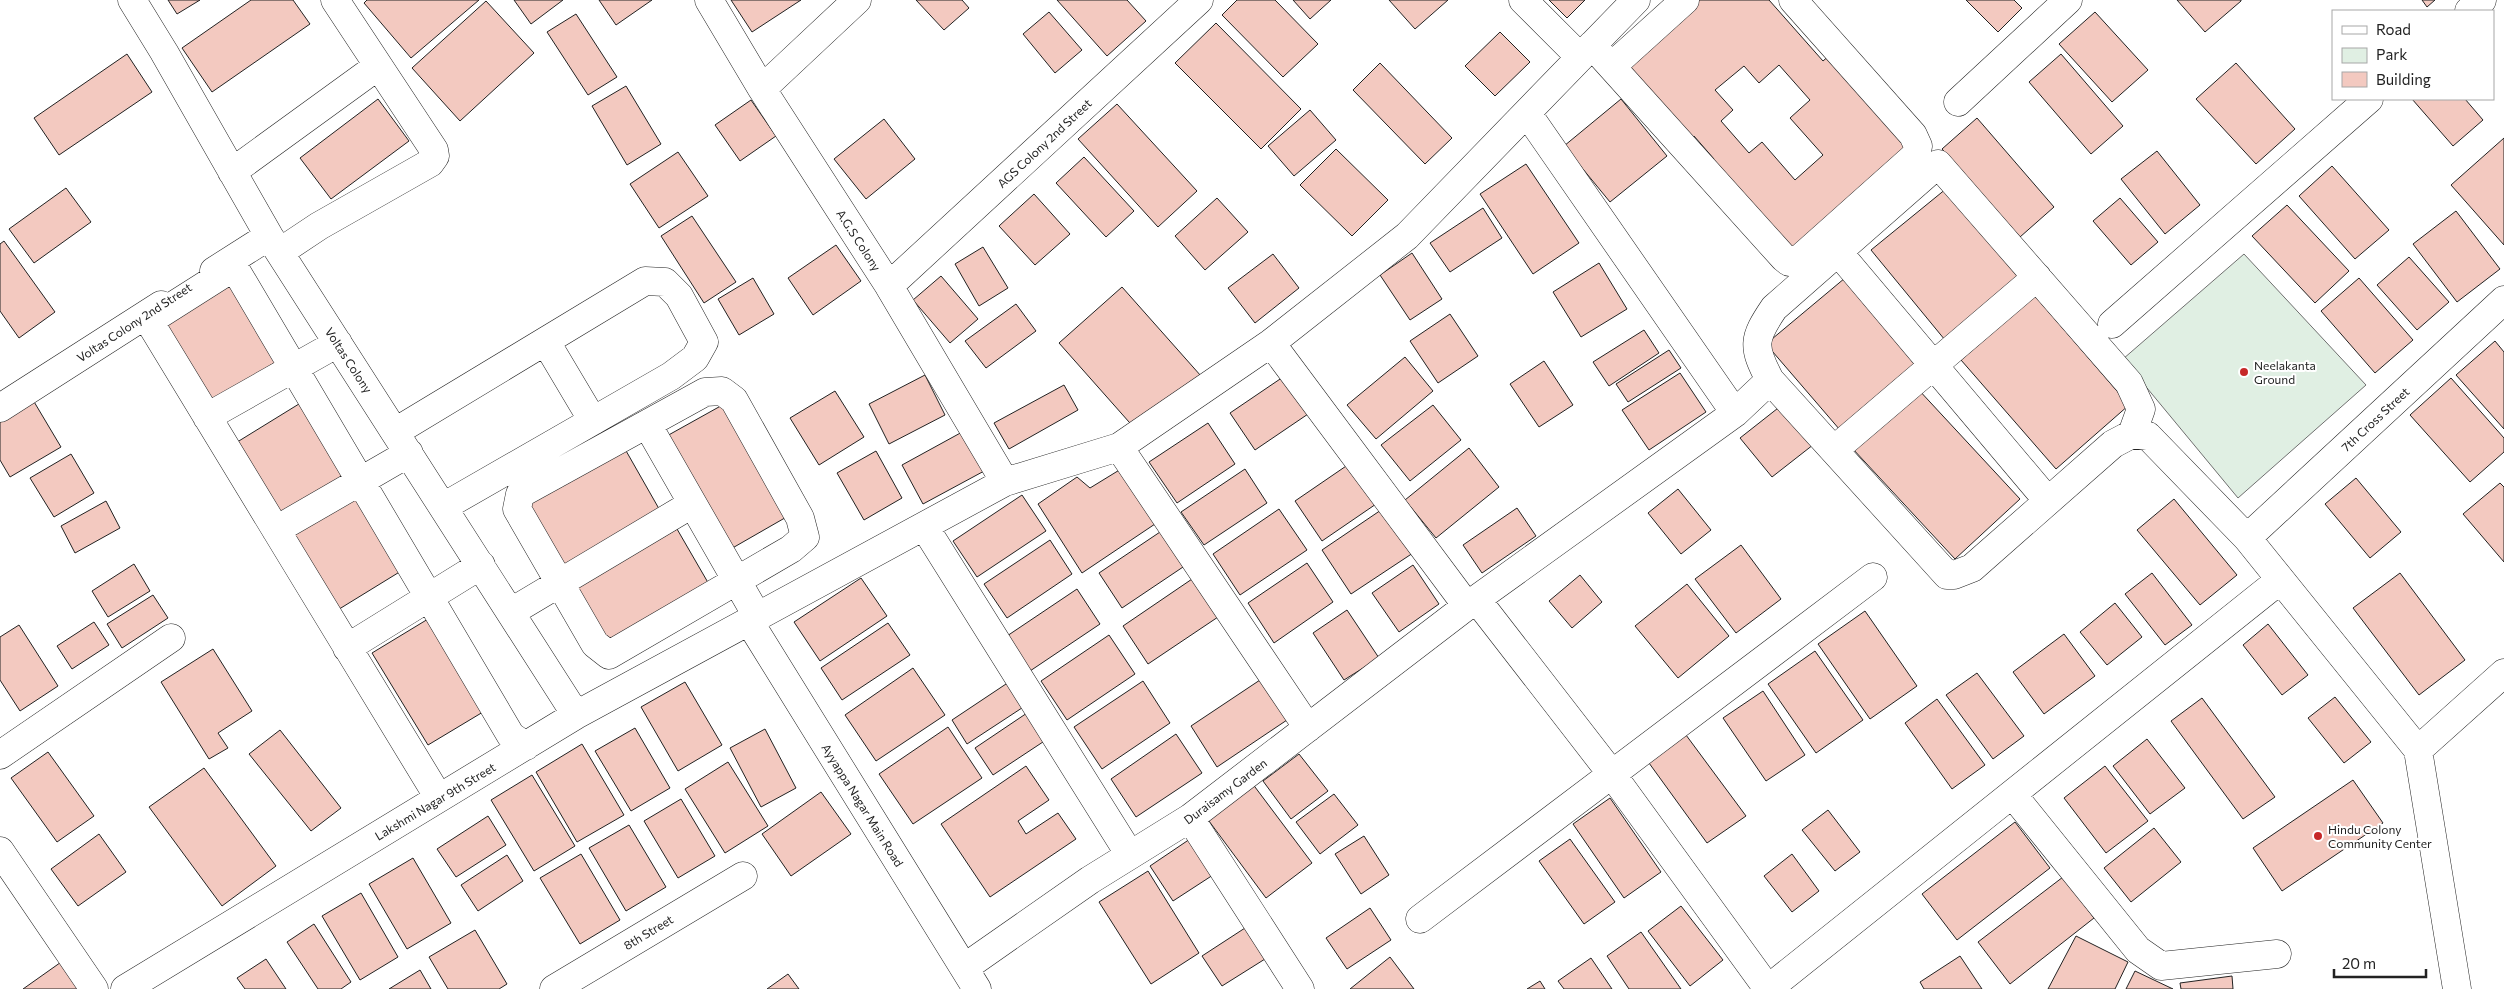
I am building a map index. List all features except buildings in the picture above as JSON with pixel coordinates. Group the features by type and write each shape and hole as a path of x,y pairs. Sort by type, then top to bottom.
{"street":[{"name":"Voltas Colony","path":"132,0 274,244 576,715"},
{"path":"232,172 378,66 335,0"},
{"name":"A.G.S Colony","path":"709,0 762,89 889,286 1005,482"},
{"path":"762,89 857,0"},
{"name":"AGS Colony 2nd Street","path":"889,286 1199,0"},
{"path":"1523,0 1586,51 1612,66 1784,258 1789,262 1796,262 1916,155 1918,146 1913,135 1793,0"},
{"name":"Lakshmi Nagar 9th Street","path":"125,989 576,715 1005,482 1119,447 1271,343 1407,236 1636,0"},
{"path":"1612,66 1685,0"},
{"path":"1958,102 2068,0"},
{"path":"2470,10 2482,0"},
{"name":"Voltas Colony 2nd Street","path":"0,408 274,244 319,226 430,163 435,156 434,150 378,66"},
{"path":"2112,324 2368,100"},
{"path":"1527,113 1735,413"},
{"path":"2132,434 2140,409 2129,383 1938,164 1774,308 1759,330 1758,358 1770,380 1947,575 1954,575 1972,568 2113,444 2132,434 2148,436 2247,538 2418,750 2456,989"},
{"path":"1838,252 2048,502"},
{"path":"439,798 149,321 234,267 511,736 526,746"},
{"path":"1834,450 2037,278"},
{"path":"276,530 360,481 402,443 546,342 646,281 665,282 679,296 704,342 694,358 671,376 443,507"},
{"name":"7th Cross Street","path":"2247,538 2504,300"},
{"path":"546,342 593,421"},
{"path":"207,417 338,343"},
{"path":"1271,343 1472,603 1611,773 1768,989 2014,795 2280,580"},
{"name":"Duraisamy Garden","path":"971,979 1090,880 1190,818 1472,603 1735,413 1770,380"},
{"path":"722,391 734,400 800,518 805,537 791,550 609,655 595,644 517,509 520,494 647,424 705,392 722,391"},
{"name":"Ayyappa Nagar Main Road","path":"647,424 737,580 753,619 971,979"},
{"path":"1119,447 1308,728"},
{"path":"511,612 692,504"},
{"path":"924,526 1130,855"},
{"path":"347,648 481,565"},
{"path":"1420,919 1872,576"},
{"path":"0,755 171,638"},
{"path":"2418,750 2504,674"},
{"path":"2014,795 2138,950 2161,966 2277,954"},
{"path":"1190,818 1300,989"},
{"path":"0,851 94,989"},
{"name":"8th Street","path":"554,989 743,876"}],"green space":[{"name":"Neelakanta Ground","path":"2244,254 2366,385 2238,498 2123,359"}],"place":[{"name":"Neelakanta Ground","path":"2244,372"},
{"name":"Hindu Colony Community Center","path":"2318,836"}]}
